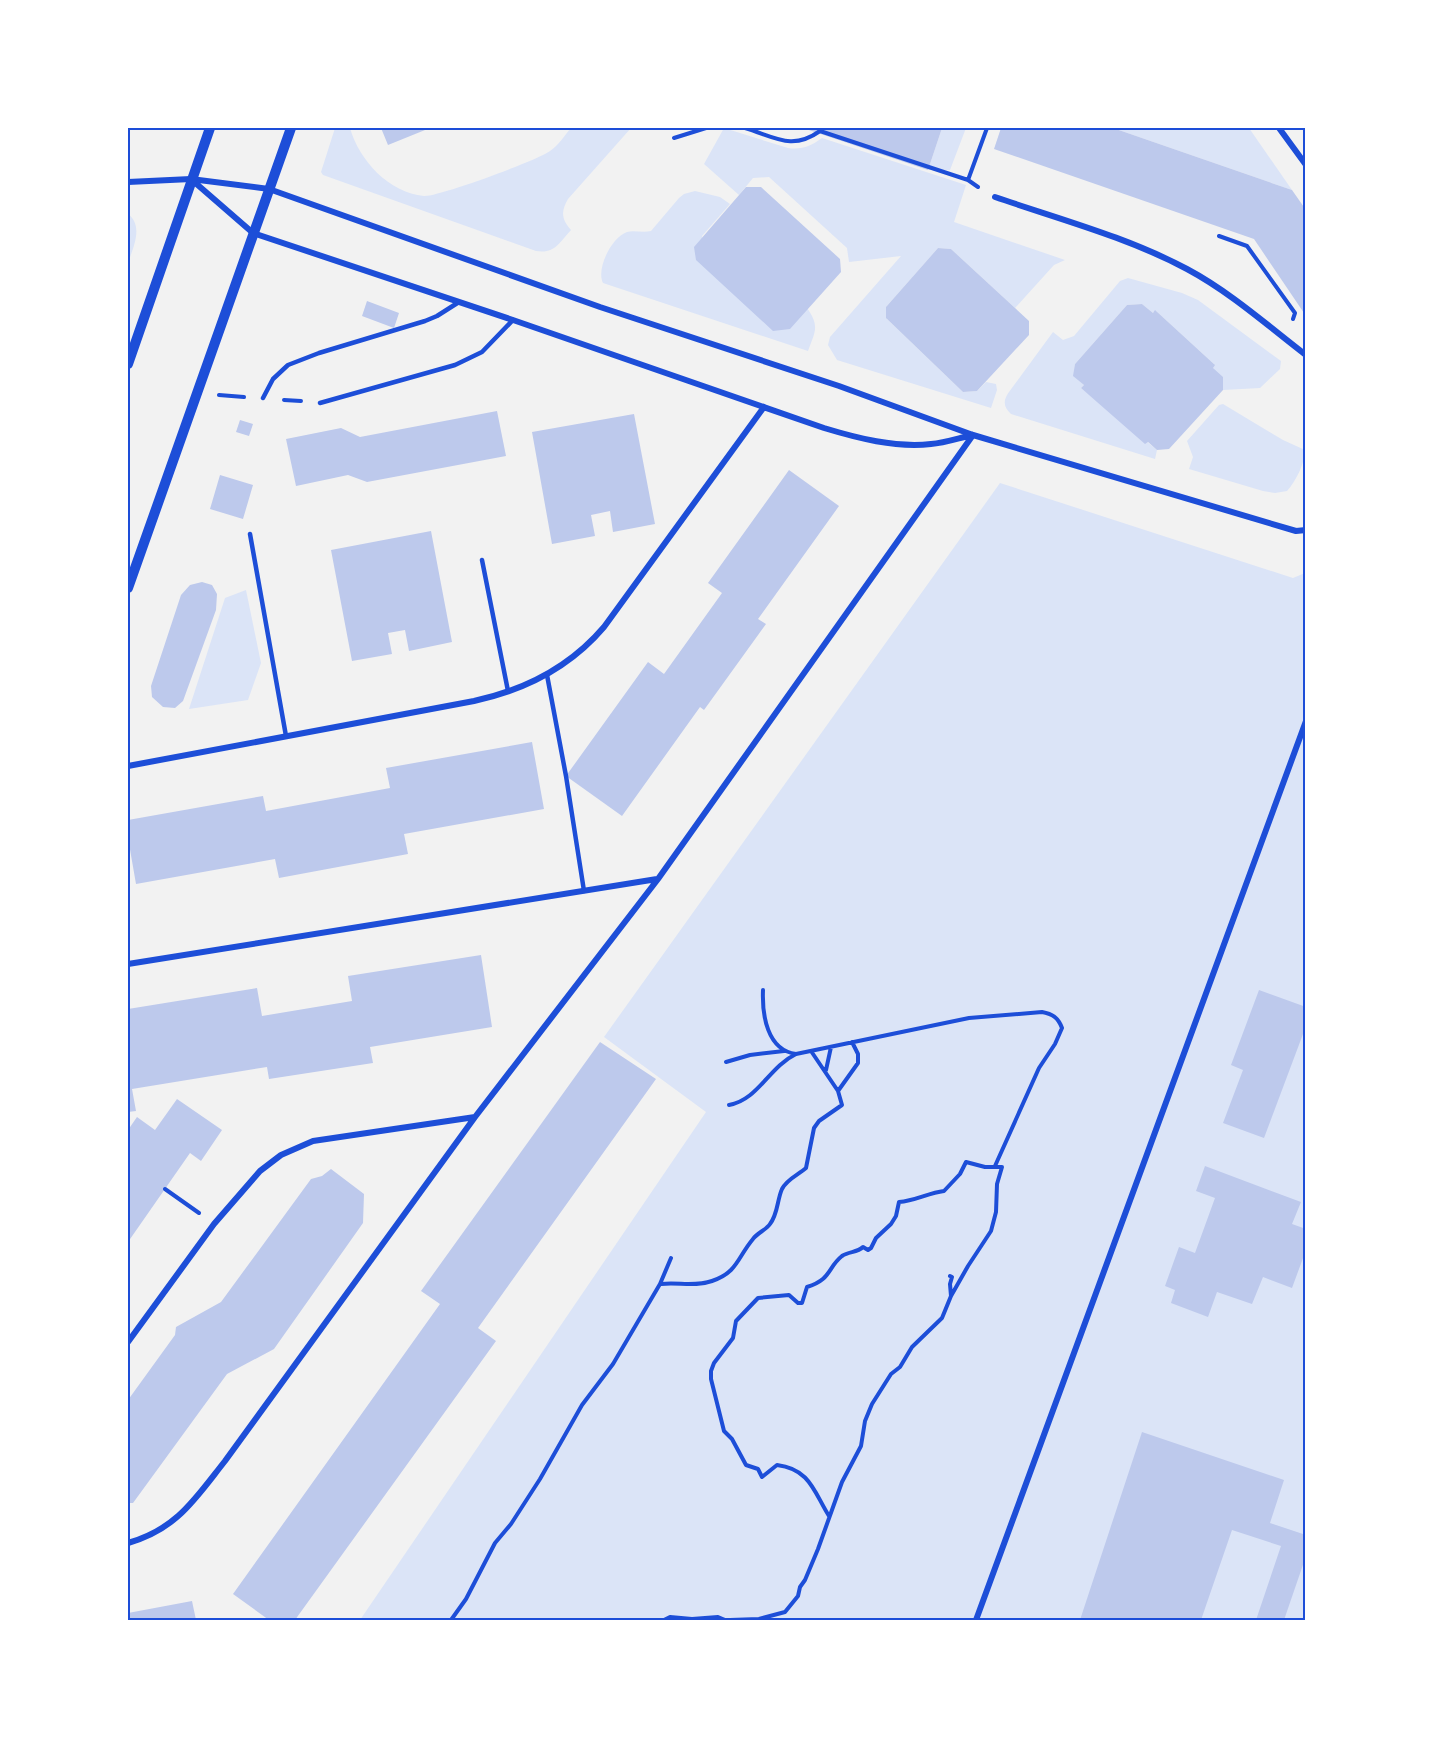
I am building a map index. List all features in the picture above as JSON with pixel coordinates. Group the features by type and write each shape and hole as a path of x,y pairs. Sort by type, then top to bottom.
{"street":[{"path":"128,364 210,128"},
{"path":"128,588 291,128"},
{"path":"1279,128 1305,165"},
{"path":"191,179 253,233 834,431 883,441 929,444 973,435"},
{"path":"128,182 191,179 269,189 581,300 828,382 973,435 1296,531 1305,530"},
{"path":"995,197 1129,243 1169,260 1212,284 1305,355"},
{"path":"128,766 474,701 508,691 547,675 575,656 604,627 764,407"},
{"path":"128,1543 162,1530 195,1500 475,1117 658,879 973,435"},
{"path":"976,1620 1305,721"},
{"path":"128,964 658,879"},
{"path":"128,1342 214,1224 260,1171 292,1149 313,1142 475,1117"}],"lane":[{"path":"263,398 273,379 288,365 319,353 425,321 460,302"},
{"path":"320,403 455,365 482,352 513,320"},
{"path":"250,534 286,736"},
{"path":"482,560 508,691"},
{"path":"547,675 584,891"}],"path":[{"path":"674,138 706,128"},
{"path":"745,128 797,143 810,139 820,131 968,180 995,197"},
{"path":"968,180 987,128"},
{"path":"1219,236 1247,246 1295,313 1287,340"},
{"path":"762,990 762,1001 770,1034 784,1051"},
{"path":"729,1105 744,1100 764,1083 780,1064 796,1054 978,1017 1042,1012 1051,1014 1059,1021 1062,1028 1040,1068 995,1166"},
{"path":"838,1091 858,1063 858,1054 852,1042"},
{"path":"826,1071 831,1047"},
{"path":"726,1062 750,1055 784,1051 796,1054"},
{"path":"660,1284 698,1285 727,1274 737,1265 753,1239 770,1225 782,1189 787,1182 806,1168 814,1128 819,1121 842,1105 838,1091 811,1051"},
{"path":"664,1620 670,1617 692,1619 718,1617 728,1620 759,1618 785,1612 791,1606 798,1596 818,1549 842,1482 861,1446 865,1421 872,1404 912,1347 942,1318 951,1296 991,1231 996,1212 997,1184 1002,1167 985,1167 966,1162 960,1174 944,1191 930,1193 911,1202 899,1202 896,1216 885,1231 876,1238 871,1248 868,1250 863,1247 859,1251 848,1252 840,1258 823,1280 807,1287 802,1303 798,1303 789,1295 758,1298 736,1321 734,1338 714,1363 711,1379 720,1421 724,1431 732,1438 746,1466 758,1469 762,1477 777,1465 795,1470 811,1482 829,1516"},
{"path":"165,1189 214,1224"},
{"path":"452,1620 466,1599 495,1543 511,1524 540,1479 582,1405 614,1364 660,1284 671,1258"},
{"path":"950,1276 952,1277 951,1296"},
{"path":"614,1620 623,1620"}],"shaded area":[{"path":"335,128 350,128 360,152 377,173 388,182 411,194 424,196 466,185 541,156 556,146 571,128 631,128 568,199 563,215 571,230 552,249 536,251 323,175 321,172"},
{"path":"724,128 788,148 806,147 822,138 966,185 954,222 1065,260 1054,265 1015,308 951,249 938,248 886,307 887,319 963,392 977,391 986,382 996,384 997,390 991,408 837,360 828,345 830,337 901,256 849,262 847,248 769,177 753,178 739,195 704,164"},
{"path":"942,128 966,128 950,170 928,170"},
{"path":"1113,128 1249,128 1292,190"},
{"path":"695,191 720,197 730,204 702,236 704,250 807,308 815,325 808,351 603,283 601,277 606,254 621,235 633,231 651,231 679,198"},
{"path":"128,214 133,219 136,237 128,263"},
{"path":"1128,278 1182,293 1198,300 1281,361 1280,369 1260,388 1223,390 1213,368 1214,364 1156,311 1153,313 1142,304 1127,305 1075,364 1074,376 1084,385 1081,388 1157,450 1155,459 1011,414 1006,409 1005,403 1009,392 1053,332 1063,340 1074,336 1120,281"},
{"path":"1223,404 1283,440 1305,450 1299,472 1287,491 1275,493 1263,491 1189,469 1193,457 1187,441 1219,405"},
{"path":"1000,483 1293,578 1305,573 1305,1620 360,1620 706,1112 604,1037"},
{"path":"246,590 261,663 248,700 189,709 225,598"}],"building":[{"path":"381,128 430,128 388,145"},
{"path":"803,128 942,128 928,170"},
{"path":"1001,128 1113,128 1292,190 1306,210 1306,316 1254,239 994,149"},
{"path":"746,187 761,187 840,259 841,272 790,329 773,331 696,260 694,247"},
{"path":"938,248 951,249 1029,321 1029,335 977,391 963,392 886,318 886,307"},
{"path":"367,301 399,313 394,328 362,316"},
{"path":"1142,304 1153,313 1155,310 1215,365 1213,368 1223,377 1223,390 1169,449 1157,450 1148,442 1145,444 1081,388 1084,385 1073,376 1075,364 1127,305"},
{"path":"497,411 506,456 367,482 348,475 296,486 286,439 341,428 360,437"},
{"path":"634,414 655,524 613,532 610,511 591,515 595,536 552,544 532,432"},
{"path":"240,420 253,424 249,436 236,432"},
{"path":"789,470 839,506 758,619 766,624 704,710 700,707 622,816 566,776 648,662 664,674 722,593 708,583"},
{"path":"220,475 253,485 243,519 210,509"},
{"path":"431,531 452,642 409,651 405,630 388,633 392,654 352,661 331,550"},
{"path":"202,582 212,585 217,594 216,610 183,701 175,708 163,707 152,697 151,686 181,595 190,585"},
{"path":"532,742 544,809 404,834 408,854 279,878 275,859 136,884 128,838 128,820 263,796 266,811 390,788 386,768"},
{"path":"481,955 492,1027 370,1047 373,1063 269,1079 267,1067 132,1089 136,1111 128,1112 128,1009 257,988 262,1016 352,1001 348,976"},
{"path":"1259,990 1306,1007 1306,1026 1264,1138 1223,1123 1243,1070 1231,1065"},
{"path":"600,1042 656,1079 478,1328 496,1341 295,1620 269,1620 233,1594 440,1304 421,1291"},
{"path":"177,1099 222,1130 201,1161 190,1153 128,1242 128,1130 137,1117 155,1130"},
{"path":"1205,1166 1301,1202 1292,1224 1306,1229 1306,1250 1292,1288 1263,1277 1252,1304 1217,1292 1208,1317 1171,1303 1175,1290 1165,1286 1179,1247 1195,1253 1215,1198 1196,1191"},
{"path":"331,1169 364,1194 363,1223 274,1349 227,1374 133,1503 128,1503 128,1400 175,1335 176,1327 221,1302 311,1179 322,1176"},
{"path":"1142,1432 1284,1480 1270,1523 1306,1535 1306,1556 1284,1620 1256,1620 1281,1546 1232,1530 1201,1620 1080,1620"},
{"path":"192,1601 196,1620 128,1620 128,1613"}]}
